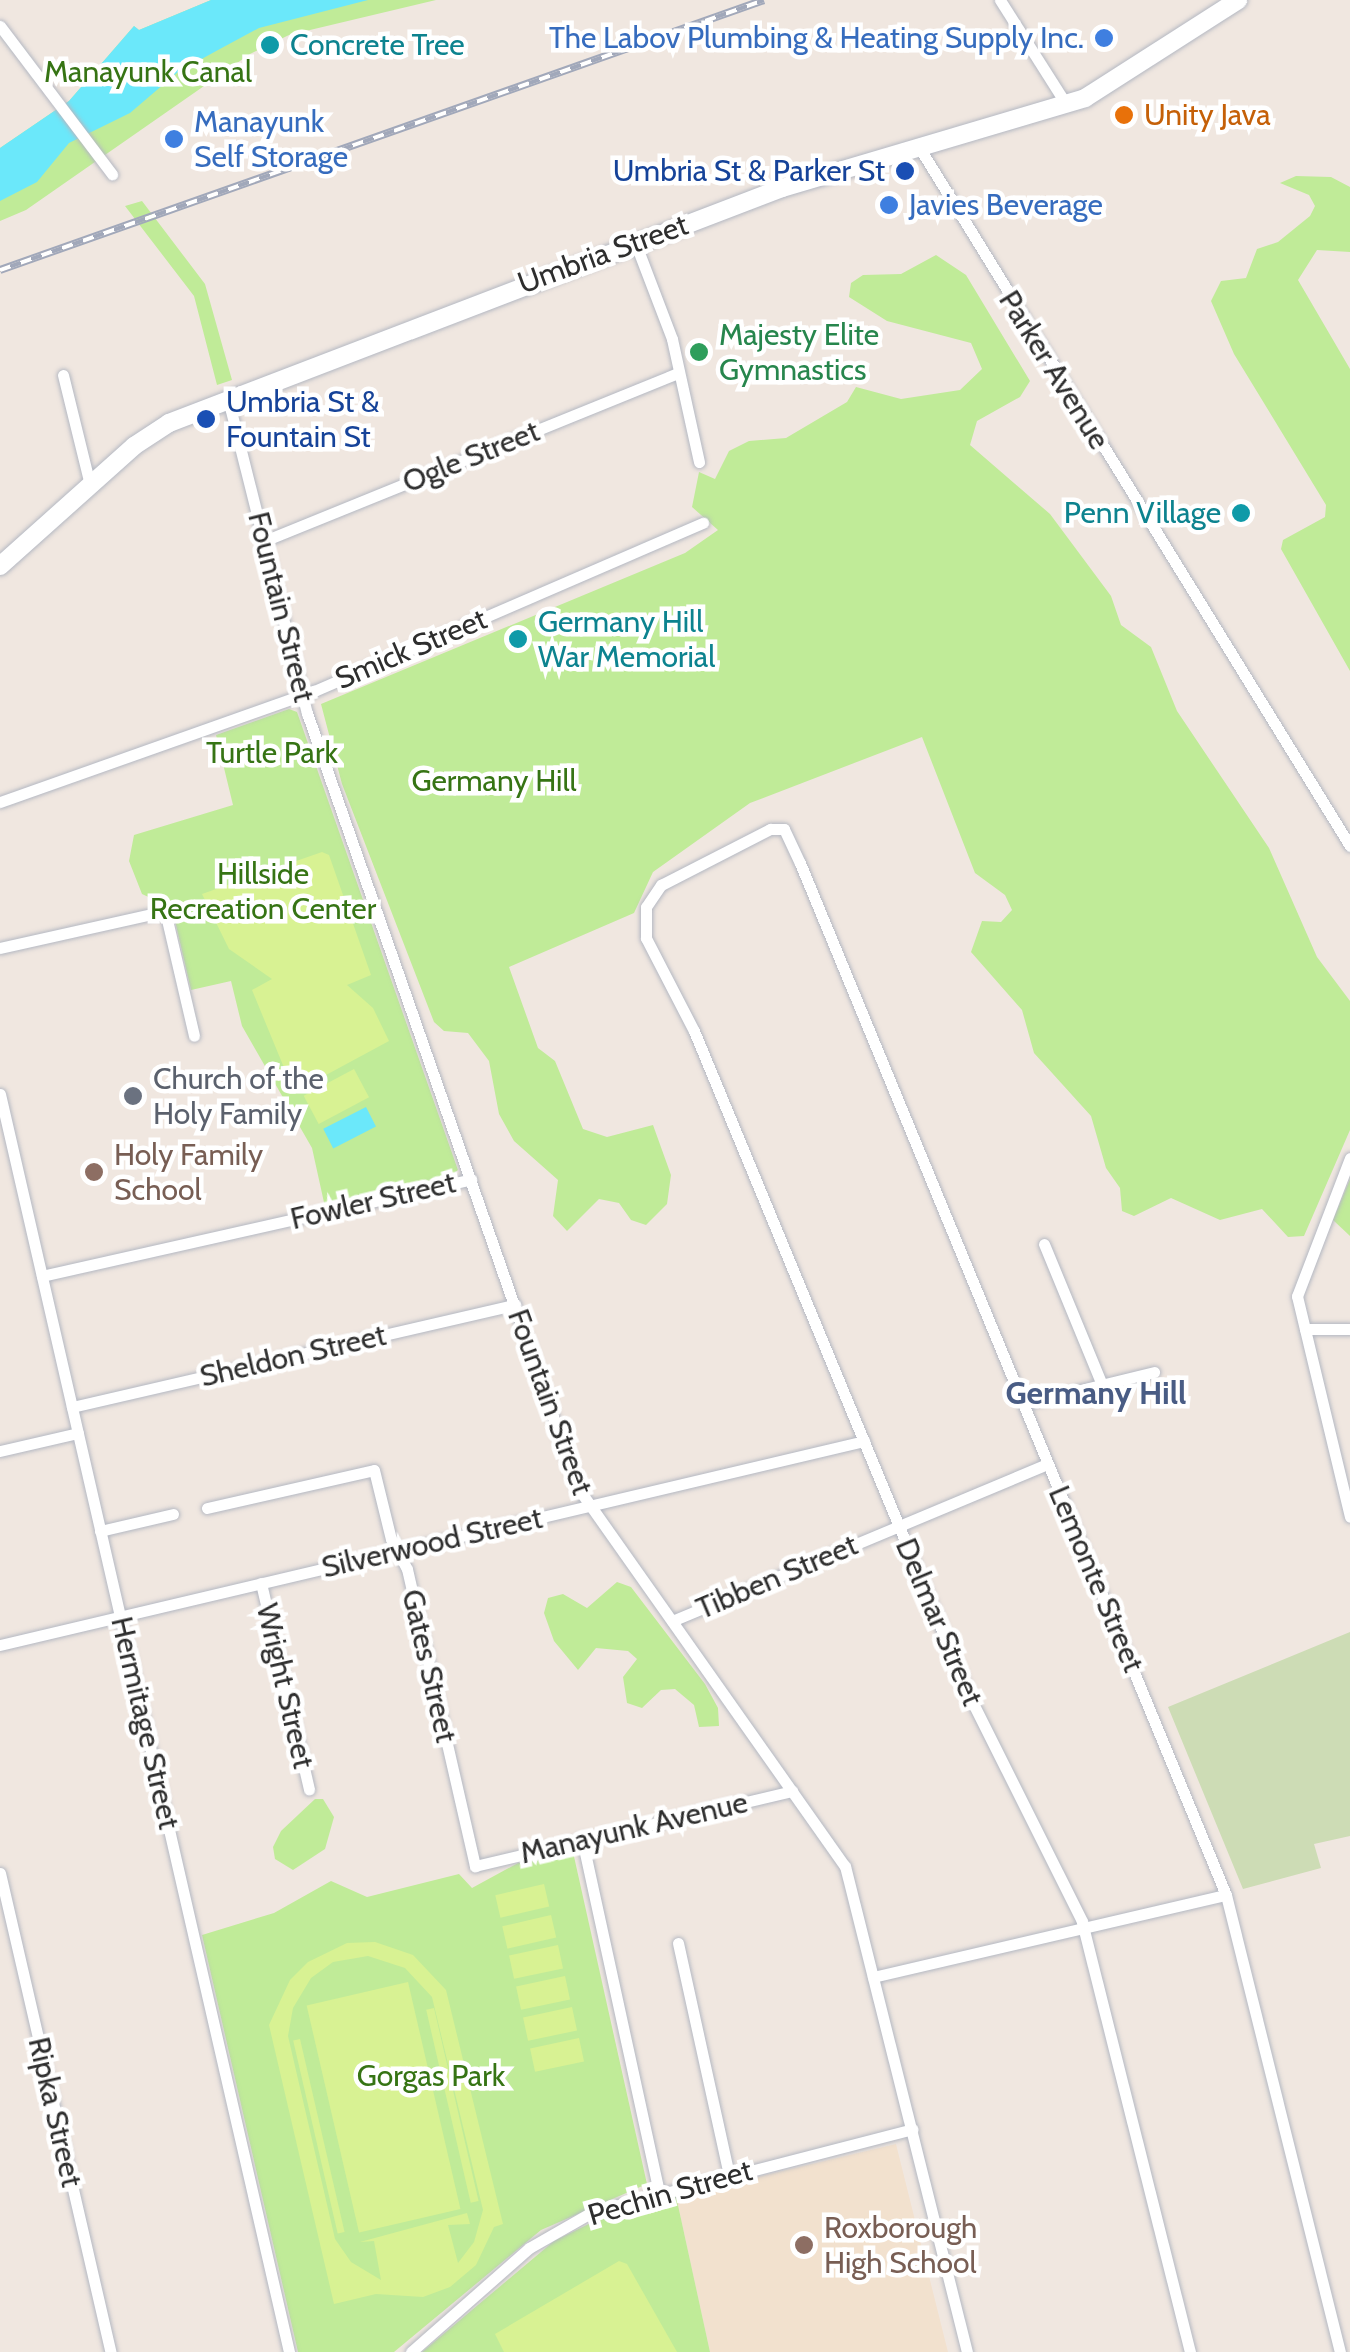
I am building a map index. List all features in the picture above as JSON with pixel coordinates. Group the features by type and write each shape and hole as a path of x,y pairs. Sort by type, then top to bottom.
{"main road":[{"name":"Umbria Street","path":"0,566 157,429 635,242 919,147 1066,104 1095,92 1238,0"}],"street":[{"path":"1000,0 1066,104"},
{"path":"0,26 112,174"},
{"name":"Parker Avenue","path":"919,147 1350,846"},
{"path":"635,242 656,290 699,462"},
{"name":"Ogle Street","path":"264,541 678,374"},
{"path":"63,375 90,485"},
{"name":"Fountain Street","path":"228,399 302,695 514,1305 589,1506 845,1866 967,2352"},
{"name":"Smick Street","path":"1,800 302,695 703,523"},
{"name":"Delmar Street","path":"784,829 758,833 682,871 655,891 646,908 650,950 694,1031 974,1706 1085,1930 1190,2352"},
{"name":"Lemonte Street","path":"784,829 1226,1895 1340,2352"},
{"path":"0,948 165,911 194,1036"},
{"name":"Hermitage Street","path":"0,1094 289,2352"},
{"path":"0,1159 14,1155"},
{"path":"1350,1158 1297,1284 1304,1329 1350,1517"},
{"name":"Fowler Street","path":"42,1276 471,1179"},
{"path":"1044,1244 1102,1385"},
{"name":"Sheldon Street","path":"72,1407 514,1305"},
{"path":"1304,1329 1350,1329"},
{"path":"1023,1404 1154,1372"},
{"path":"0,1451 78,1433"},
{"name":"Silverwood Street","path":"0,1645 864,1441"},
{"name":"Tibben Street","path":"672,1621 1048,1464"},
{"name":"Gates Street","path":"207,1508 374,1470 475,1866"},
{"path":"100,1532 173,1514"},
{"name":"Wright Street","path":"261,1583 309,1790"},
{"name":"Manayunk Avenue","path":"475,1866 792,1791"},
{"path":"582,1840 659,2192"},
{"name":"Ripka Street","path":"0,1873 110,2352"},
{"path":"873,1976 1226,1895"},
{"path":"678,1943 729,2174"},
{"name":"Pechin Street","path":"412,2352 543,2238 592,2212 912,2128"}],"shaded area":[{"name":"Roxborough High School","path":"896,2144 948,2352 710,2352 676,2196"}],"green space":[{"name":"Manayunk Canal","path":"211,0 436,0 289,35 250,54 26,210 0,221 0,148 69,101 134,26 139,30"},
{"path":"1296,176 1331,177 1350,187 1350,252 1317,250 1298,280 1350,369 1350,671 1281,549 1283,540 1325,517 1326,505 1234,354 1211,301 1221,281 1246,278 1257,249 1278,242 1310,216 1315,206 1309,195 1280,183"},
{"path":"142,201 205,284 232,380 217,385 194,296 125,206"},
{"path":"936,255 966,275 1030,381 1020,397 977,421 970,445 1050,514 1111,596 1121,625 1151,647 1177,711 1269,848 1317,957 1350,1001 1350,1130 1304,1236 1288,1237 1262,1209 1220,1220 1171,1198 1134,1216 1122,1211 1120,1188 1106,1168 1091,1116 1034,1053 1022,1010 971,952 982,921 1001,922 1012,910 1005,895 975,873 922,737 750,803 653,872 634,913 509,967 538,1048 555,1061 583,1129 607,1137 653,1125 671,1175 667,1204 646,1225 631,1220 619,1203 599,1199 567,1231 553,1216 558,1180 514,1141 499,1114 489,1061 468,1033 444,1031 434,1022 342,784 321,704 685,553 718,530 692,507 699,472 715,479 729,451 749,441 786,438 847,402 856,387 901,399 960,390 982,369 971,343 887,321 849,297 851,283 863,275 901,274"},
{"name":"Hillside Recreation Center","path":"289,709 297,712 458,1170 447,1179 325,1207 312,1148 242,1026 231,981 191,990 172,908 142,894 129,861 134,835 233,805 216,735"},
{"path":"322,852 329,855 371,975 347,985 373,1008 389,1041 300,1089 292,1087 252,990 272,979 229,949 202,894"},
{"path":"354,1069 369,1097 319,1124 304,1096"},
{"path":"1350,1179 1350,1236 1333,1220"},
{"path":"617,1582 631,1587 705,1684 718,1708 719,1726 699,1727 694,1705 675,1689 661,1690 642,1708 627,1703 623,1677 637,1659 628,1651 596,1648 578,1670 554,1641 544,1613 548,1598 563,1594 587,1608"},
{"path":"1350,1632 1350,1836 1314,1844 1321,1868 1243,1889 1168,1707"},
{"path":"315,1799 323,1799 334,1817 325,1849 293,1870 275,1859 273,1847 281,1831"},
{"name":"Gorgas Park","path":"573,1852 647,2184 541,2230 394,2352 298,2352 202,1935 274,1913 331,1881 367,1897 459,1874 472,1888 518,1863"},
{"path":"544,1884 549,1906 500,1918 495,1895"},
{"path":"551,1915 556,1937 507,1949 502,1926"},
{"path":"375,1942 413,1955 446,1990 503,2224 494,2227 476,2265 450,2287 423,2297 376,2294 334,2304 269,2025 290,1980 308,1962 347,1943","holes":["368,1956 405,1968 432,1997 483,2210 474,2242 458,2263 448,2225 470,2224 467,2213 360,2242 374,2241 381,2280 351,2262 335,2239 288,2036 293,2008 311,1978 333,1962"]},
{"path":"558,1945 563,1968 514,1979 509,1955"},
{"path":"565,1976 570,1999 521,2010 516,1986"},
{"path":"408,1982 460,2209 359,2232 307,2005"},
{"path":"572,2007 577,2030 528,2041 523,2017"},
{"path":"434,2008 479,2201 471,2203 426,2010"},
{"path":"579,2038 584,2061 535,2072 530,2048"},
{"path":"300,2039 345,2232 338,2233 293,2041"},
{"path":"676,2196 710,2352 422,2352 554,2241 605,2216"},
{"path":"619,2261 627,2264 677,2352 504,2352 495,2334"}],"water":[{"name":"Manayunk Canal","path":"211,0 368,0 259,28 218,50 178,72 130,113 69,143 37,182 0,201 0,148 69,101 134,26 139,30"},
{"path":"366,1107 376,1127 333,1148 323,1129"}],"railway":[{"path":"0,270 764,0"}],"place":[{"name":"The Labov Plumbing & Heating Supply Inc.","path":"1104,38"},
{"name":"Concrete Tree","path":"270,45"},
{"name":"Unity Java","path":"1124,115"},
{"name":"Manayunk Self Storage","path":"174,139"},
{"name":"Umbria St & Parker St","path":"905,171"},
{"name":"Javies Beverage","path":"889,205"},
{"name":"Majesty Elite Gymnastics","path":"699,352"},
{"name":"Umbria St & Fountain St","path":"206,419"},
{"name":"Penn Village","path":"1241,513"},
{"name":"Germany Hill War Memorial","path":"518,639"},
{"name":"Church of the Holy Family","path":"133,1096"},
{"name":"Holy Family School","path":"94,1172"},
{"name":"Roxborough High School","path":"804,2245"}],"district":[{"name":"Germany Hill","path":"1096,1393"}],"park label":[{"name":"Turtle Park","path":"272,753"}]}
